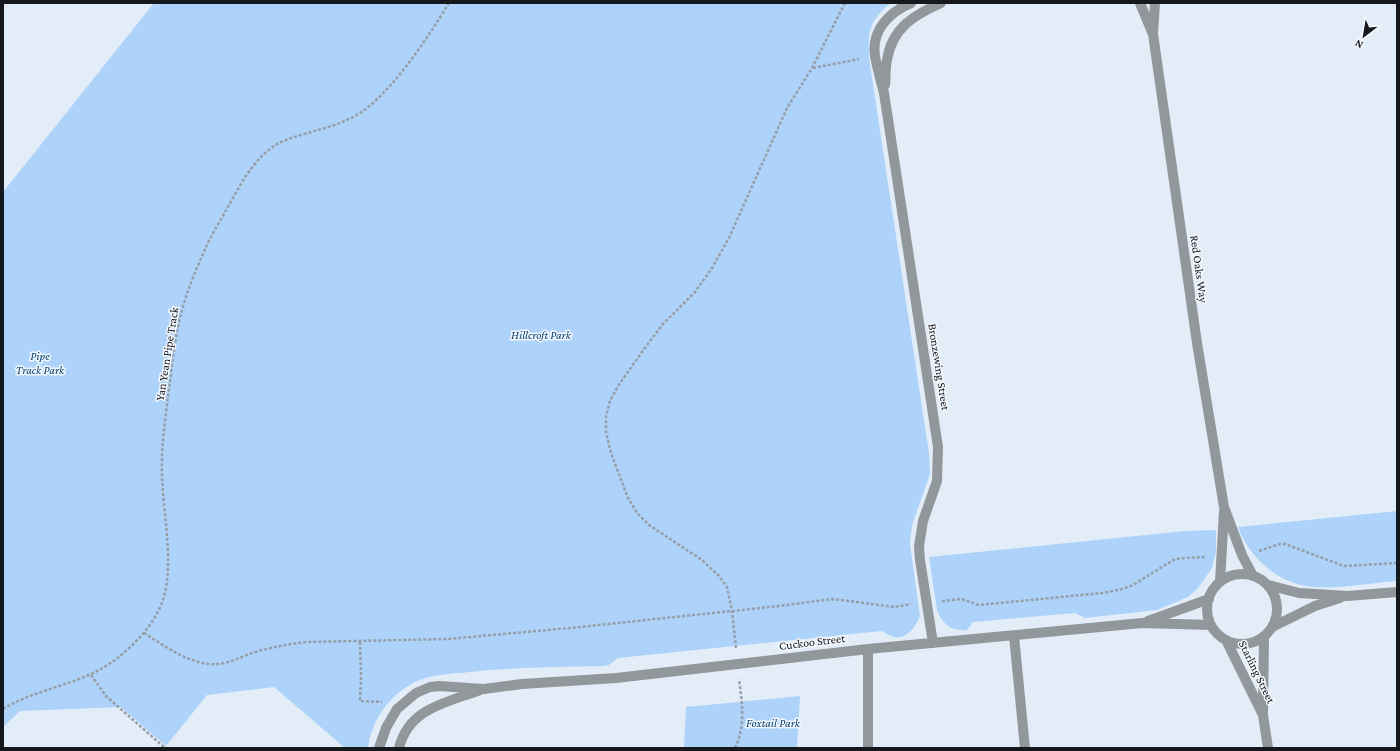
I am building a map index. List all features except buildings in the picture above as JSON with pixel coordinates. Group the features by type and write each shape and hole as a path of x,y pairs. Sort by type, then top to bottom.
{"street":[{"name":"Bronzewing Street","path":"911,3 900,8 888,17 880,28 876,38 875,55 884,93 938,447 937,481 923,521 919,546 933,643"},
{"name":"Bronzewing Street","path":"884,93 887,59 891,44 899,30 921,12 941,3"},
{"name":"Red Oaks Way","path":"1140,3 1153,34"},
{"name":"Red Oaks Way","path":"1155,3 1153,34 1197,343 1224,507 1242,555 1253,576"},
{"name":"Red Oaks Way","path":"1220,582 1224,507"},
{"path":"1268,585 1274,595 1277,606 1276,617 1272,627 1264,636 1256,641 1246,644 1226,640 1218,634 1211,625 1208,617 1209,599 1214,589 1220,582 1230,576 1242,574 1253,576 1268,585 1299,593 1348,596 1397,592"},
{"path":"1272,627 1315,606 1348,596"},
{"name":"Cuckoo Street","path":"1142,623 1209,599"},
{"name":"Cuckoo Street","path":"379,748 386,728 397,709 416,693 430,687 439,686 484,689 522,684 616,678 868,649 1142,623 1211,625"},
{"path":"1014,636 1025,748"},
{"name":"Starling Street","path":"1264,636 1263,715 1268,748"},
{"name":"Starling Street","path":"1226,640 1263,715"},
{"path":"868,649 868,748"},
{"name":"Cuckoo Street","path":"399,748 404,732 420,714 484,689"}],"path":[{"name":"Yan Yean Pipe Track","path":"3,709 27,697 91,675 117,659 144,633 156,615 164,595 168,569 162,454 176,340 181,314 188,290 208,242 238,188 253,167 268,150 283,141 345,121 366,109 388,87 409,61 434,28 449,3"},
{"path":"735,748 738,743 742,727 742,712 732,611 727,587 719,576 702,560 649,525 636,513 628,498 611,453 606,432 606,416 610,401 618,386 647,345 663,324 695,292 712,268 729,238 787,108 812,68 845,3"},
{"path":"812,68 875,55"},
{"path":"1242,555 1280,544 1285,544 1344,566 1397,563"},
{"path":"144,633 188,658 208,664 222,664 254,653 288,644 307,642 360,642 456,638 570,628 833,599 895,606 961,599 979,605 1102,593 1123,589 1133,585 1175,559 1222,557"},
{"path":"360,642 360,701 385,703 397,709"},
{"path":"91,675 106,696 165,748"}],"green space":[{"name":"Hillcroft Park","path":"154,3 891,3 878,15 871,27 869,58 929,453 930,474 912,525 910,544 920,616 913,628 907,634 899,637 892,637 882,631 618,658 609,665 604,666 504,669 434,676 420,680 404,688 389,702 377,719 368,748 345,748 274,687 207,695 166,746 121,707 20,711 3,727 3,192"},
{"path":"1397,511 1397,581 1356,586 1314,587 1289,581 1267,568 1258,559 1243,538 1238,527"},
{"path":"1216,530 1216,552 1212,568 1198,588 1188,597 1157,610 1085,618 1075,613 973,622 967,630 964,630 949,626 943,621 937,610 929,557 1185,531"},
{"name":"Foxtail Park","path":"800,696 797,748 684,748 686,707"}],"park label":[{"name":"Pipe Track Park","path":"40,363"}]}
